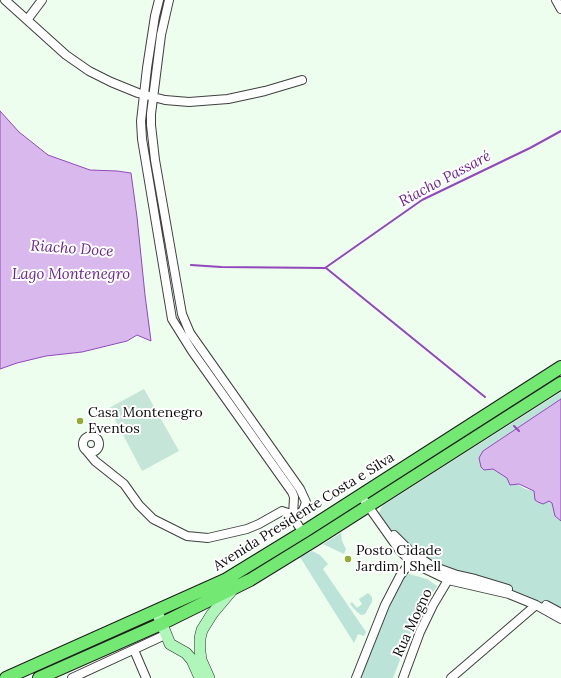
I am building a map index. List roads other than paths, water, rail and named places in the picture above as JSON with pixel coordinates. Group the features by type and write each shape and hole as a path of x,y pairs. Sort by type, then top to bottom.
{"main road":[{"name":"Avenida Presidente Costa e Silva","path":"10,677 157,612 225,580 362,496 561,367"},
{"name":"Avenida Presidente Costa e Silva","path":"39,678 164,629 233,590 307,545 561,383"}],"street":[{"path":"5,0 66,55 111,82 153,97 165,100 189,102 228,99 265,91 302,80"},
{"path":"27,20 42,0"},
{"path":"159,0 155,16 141,121 142,139 172,319 192,351 292,492 294,498 293,517"},
{"path":"169,0 161,35 151,114 152,137 182,314 190,333 300,489 306,502 302,512 293,517"},
{"path":"556,0 561,9"},
{"path":"86,450 104,469 124,484 139,505 153,519 187,536 208,538 247,529 282,511 293,517 303,533"},
{"path":"362,496 400,551 411,561 448,580 509,594 536,605 561,619"},
{"path":"379,513 404,546 432,566 457,575 515,591 561,613"},
{"path":"356,678 385,605 400,576 411,561"},
{"name":"Rua Mogno","path":"403,678 420,632 433,605 448,580"},
{"path":"210,678 201,660 200,638 202,630 212,614 233,590"},
{"path":"451,678 536,605"},
{"path":"157,612 170,644 186,653 192,660 200,678"},
{"path":"72,678 87,675 134,650 164,629"},
{"path":"134,650 146,678"}],"water":[{"name":"Lago Montenegro","path":"0,111 19,132 48,155 90,170 131,173 151,341 137,335 127,341 82,352 46,356 0,369"},
{"path":"561,399 561,521 555,516 552,503 549,501 543,504 538,502 535,500 534,491 519,484 510,485 507,478 493,469 484,470 481,467 479,458 483,451"}],"waterway":[{"name":"Riacho Passaré","path":"325,268 422,200 530,148 561,131"},
{"name":"Riacho Doce","path":"191,265 221,267 325,268"},
{"path":"326,268 485,397"},
{"path":"514,426 519,431"}],"place":[{"name":"Casa Montenegro Eventos","path":"80,421"},
{"name":"Posto Cidade Jardim | Shell","path":"348,559"}]}
